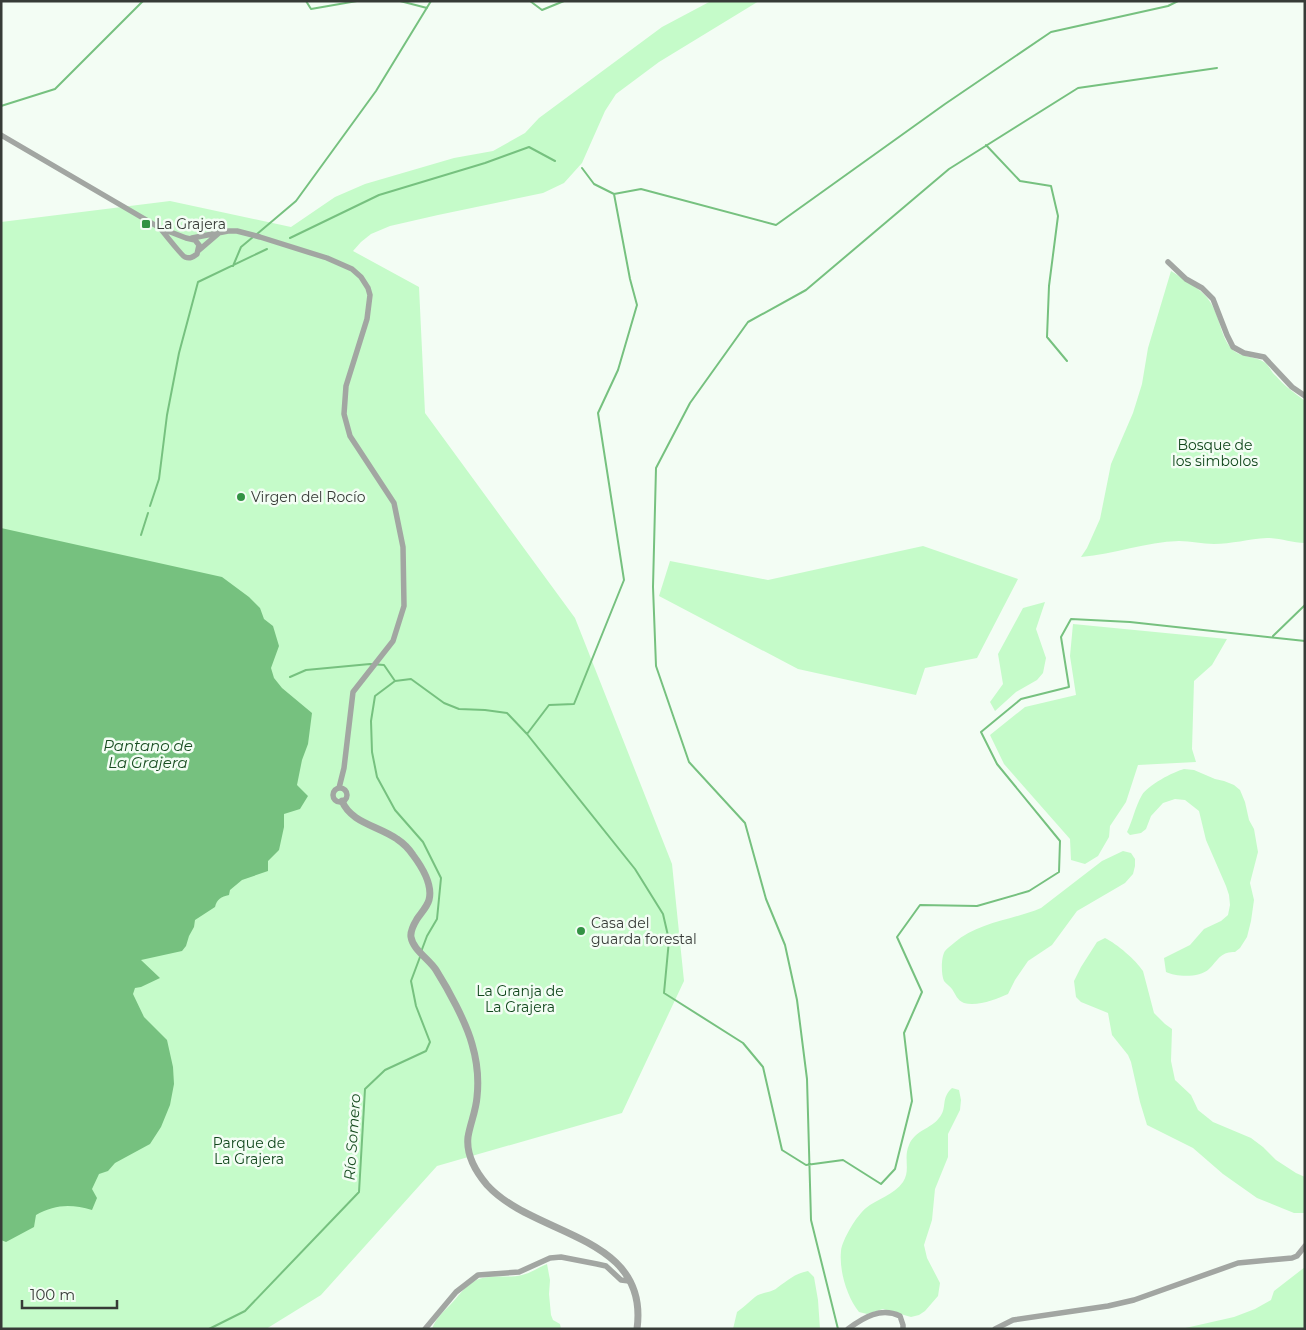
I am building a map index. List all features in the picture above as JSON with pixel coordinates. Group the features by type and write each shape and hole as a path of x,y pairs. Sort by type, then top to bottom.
{"street":[{"path":"1,135 160,228 189,238 199,245 198,251"},
{"path":"160,228 182,256 188,258 193,257 220,232"},
{"path":"178,249 180,242 189,238 237,231 327,258 352,268 365,282 370,295 368,319 346,386 344,414 350,436 394,503 403,547 404,606 393,640 353,692 344,768 339,788 334,792 333,797 336,801 342,801"},
{"path":"1168,262 1186,279 1202,288 1213,299 1227,335 1234,347 1244,353 1264,357 1287,382 1305,396"},
{"path":"339,788 344,790 346,794 345,799 342,801"},
{"path":"342,801 345,808 361,821 398,840 413,855 426,875 430,892 429,902 414,925 411,935 414,944 436,969 465,1023 472,1044 478,1084 477,1099 468,1139 469,1155 476,1170 488,1186 505,1200 595,1246 615,1259 624,1271 633,1289 638,1310 637,1329"},
{"path":"995,1329 1013,1320 1108,1306 1134,1300 1238,1262 1292,1258 1297,1256 1305,1246"},
{"path":"425,1329 456,1292 469,1280 478,1275 519,1272 550,1258 561,1257 606,1266 621,1280 629,1281"},
{"path":"848,1329 868,1315 884,1313 893,1313 900,1316 903,1329"}],"green space":[{"path":"711,1 759,1 659,62 616,94 605,111 582,163 564,183 543,193 390,226 371,234 353,251 419,287 425,413 575,618 672,864 684,981 622,1113 437,1166 321,1295 266,1329 1,1329 1,222 170,201 291,227 335,197 365,184 454,158 493,151 525,133 539,118 662,27"},
{"name":"Bosque de los simbolos","path":"1171,271 1202,292 1212,304 1225,339 1233,351 1264,362 1282,383 1305,401 1305,543 1267,538 1220,544 1179,541 1081,557 1100,519 1111,464 1133,413 1142,384 1148,348"},
{"path":"923,546 1018,579 977,658 925,668 916,695 798,669 659,596 670,561 768,580"},
{"path":"1045,602 1036,629 1046,658 1043,673 1037,680 1016,692 995,711 990,702 1003,684 998,654 1023,608"},
{"path":"1073,624 1227,639 1212,665 1194,681 1192,749 1196,762 1138,765 1126,802 1110,826 1109,837 1098,856 1085,864 1071,860 1070,839 1004,764 990,735 1025,707 1076,695 1070,656"},
{"path":"1184,769 1194,770 1224,781 1240,790 1249,820 1254,829 1258,852 1250,883 1254,900 1247,937 1240,948 1235,952 1226,953 1217,959 1205,972 1188,976 1166,972 1164,958 1190,945 1204,929 1221,921 1228,915 1230,905 1226,886 1206,840 1199,811 1185,800 1175,799 1163,803 1151,816 1146,829 1141,833 1130,835 1127,832 1145,791 1161,779"},
{"path":"1123,851 1131,853 1135,859 1133,874 1125,883 1077,911 1052,945 1028,961 1008,994 975,1004 964,1003 958,999 943,978 942,961 947,949 974,930 1041,908 1102,861"},
{"path":"1105,938 1126,953 1143,971 1154,1013 1172,1029 1171,1061 1175,1080 1191,1095 1198,1110 1213,1122 1251,1138 1276,1160 1305,1177 1305,1213 1294,1213 1257,1198 1223,1174 1193,1148 1147,1125 1131,1062 1128,1055 1112,1035 1108,1013 1081,1002 1076,997 1074,981 1097,942"},
{"path":"952,1088 959,1090 960,1110 948,1134 948,1157 935,1189 932,1220 924,1245 927,1258 940,1283 938,1296 925,1311 911,1317 883,1309 867,1314 859,1312 851,1299 841,1267 841,1251 844,1241 862,1211 890,1194 903,1182 906,1173 909,1145 915,1136 936,1122 942,1114 946,1096"},
{"path":"547,1264 550,1280 551,1315 553,1320 560,1324 561,1329 432,1329 440,1315 469,1284 484,1278 522,1275"},
{"path":"1305,1267 1305,1329 1181,1329 1234,1317 1255,1309 1271,1300 1274,1291"},
{"path":"808,1271 814,1277 820,1329 733,1329 737,1312 755,1297 775,1290 788,1280"}],"water":[{"name":"Pantano de La Grajera","path":"1,528 222,577 249,597 260,608 264,619 273,626 279,646 271,668 274,678 282,688 312,713 308,744 302,760 297,785 308,796 300,809 284,814 284,827 279,850 268,861 268,871 242,880 230,890 229,895 218,900 215,907 195,920 194,927 182,951 141,960 160,978 135,988 133,994 144,1017 167,1040 173,1067 174,1084 170,1105 161,1127 150,1144 115,1163 108,1171 99,1174 92,1189 97,1198 92,1210 64,1206 43,1211 36,1215 34,1227 6,1242 1,1240"}],"waterway":[{"path":"1,106 55,89 143,1"},
{"path":"306,1 311,9 357,1"},
{"path":"400,1 427,8"},
{"path":"257,234 296,201 376,91 431,1"},
{"path":"530,1 542,10 564,1"},
{"path":"582,168 594,184 614,194 641,189 776,225 945,104 1051,32 1168,6 1178,1"},
{"path":"838,1329 811,1220 807,1079 797,1000 785,945 766,899 745,823 689,762 656,666 653,587 656,468 690,403 748,322 806,290 949,169 1078,88 1217,68"},
{"path":"986,145 1020,181 1051,186 1058,216 1049,286 1047,337 1067,361"},
{"path":"290,238 379,195 485,163 529,147 555,161"},
{"path":"527,734 549,705 574,704 624,580 598,413 618,370 637,305 630,279 614,194"},
{"path":"233,266 241,247 253,237"},
{"path":"150,506 159,479 167,415 179,353 198,282 267,249"},
{"path":"141,535 148,513"},
{"path":"1273,636 1305,605"},
{"path":"290,677 306,670 370,664 384,665 395,681 411,679 444,703 459,709 507,713 527,734 635,869 663,914 669,940 664,993 743,1043 763,1067 782,1150 806,1165 843,1160 881,1184 895,1169 912,1101 904,1033 922,992 897,937 920,905 977,906 1029,891 1059,872 1060,841 997,764 981,732 1021,699 1069,687 1061,637 1071,619 1130,622 1305,641"},
{"name":"Río Somero","path":"395,681 375,696 371,721 372,752 377,777 395,810 423,842 441,878 437,919 427,936 421,952"},
{"name":"Río Somero","path":"209,1329 245,1311 359,1192 365,1089 385,1070 426,1051 430,1042 416,1006 411,981 420,957"}],"place":[{"name":"La Grajera","path":"146,224"},
{"name":"Virgen del Rocío","path":"241,497"},
{"name":"Casa del guarda forestal","path":"581,931"}],"park label":[{"name":"La Granja de La Grajera","path":"520,1000"},
{"name":"Parque de La Grajera","path":"249,1152"}]}
